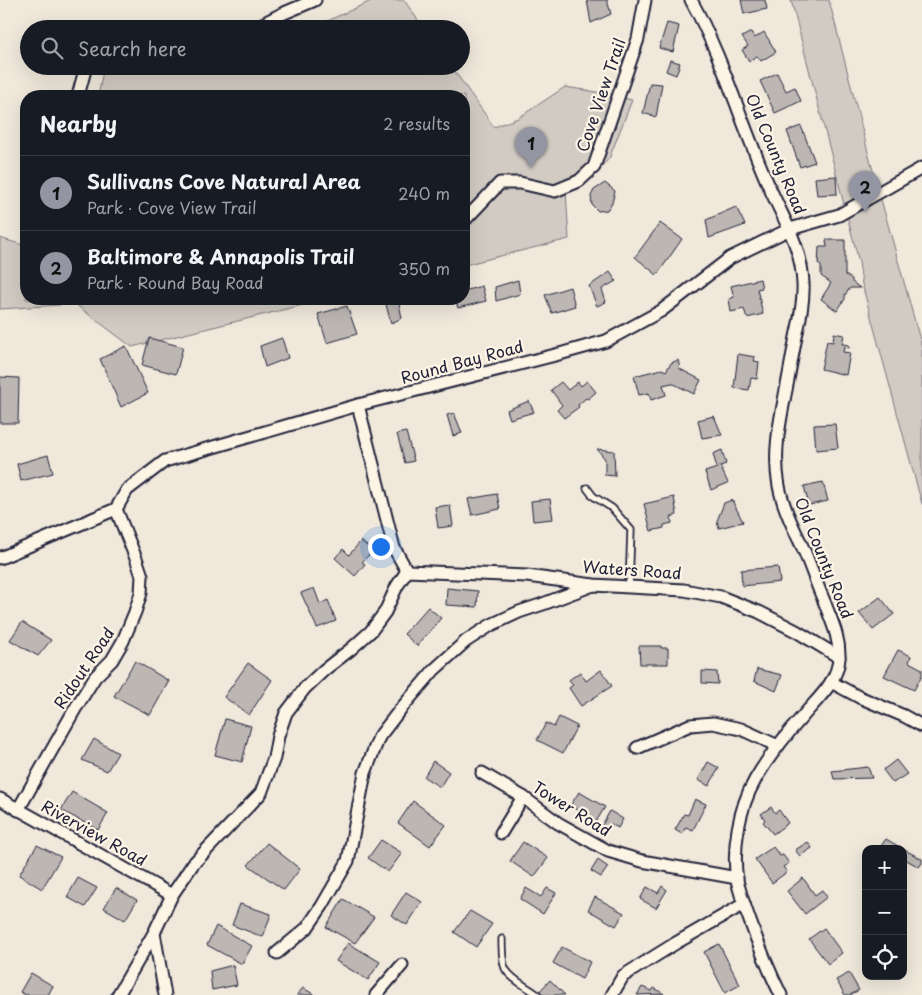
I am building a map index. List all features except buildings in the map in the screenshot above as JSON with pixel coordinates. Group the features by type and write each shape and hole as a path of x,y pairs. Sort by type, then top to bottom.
{"street":[{"path":"270,20 315,0"},
{"name":"Cove View Trail","path":"470,214 500,183 520,183 555,191 579,181 594,167 638,38 645,0"},
{"name":"Old County Road","path":"691,0 722,67 768,185 790,229 799,254 803,283 802,310 779,425 776,461 779,488 789,519 836,631 840,657 838,667 831,682 820,698 808,709 778,746 754,782 741,816 736,854 737,878 744,904 765,962 781,995"},
{"path":"80,90 84,75"},
{"name":"Round Bay Road","path":"116,509 127,490 165,461 358,405 606,341 661,311 730,258 790,229 839,215 922,168"},
{"path":"118,995 154,933 172,895 193,864 261,793 274,758 278,736 286,713 305,688 372,631 385,612 396,586 408,571 394,548 358,405"},
{"path":"0,558 116,509"},
{"name":"Ridout Road","path":"18,810 75,708 95,677 112,660 124,642 135,612 141,593 142,576 116,509"},
{"name":"Waters Road","path":"408,571 527,576 593,585 684,590 721,597 759,612 840,657"},
{"path":"277,953 307,928 348,861 365,773 379,738 434,670 466,641 491,625 519,612 593,585"},
{"path":"831,682 922,726"},
{"path":"637,748 690,726 712,723 740,729 778,746"},
{"name":"Tower Road","path":"482,773 523,797 558,823 608,850 642,861 737,878"},
{"path":"501,833 523,797"},
{"name":"Riverview Road","path":"0,799 172,895"},
{"path":"612,995 623,976 744,904"},
{"path":"154,933 165,995"},
{"path":"376,995 402,965"}],"lane":[{"path":"586,488 592,496 612,508 631,530 629,587"},
{"path":"502,939 506,970 518,982 538,995"}],"shaded area":[{"path":"373,0 404,0 418,20 330,20"},
{"path":"791,0 829,0 869,156 922,347 922,504 862,284 859,262"},
{"path":"102,75 457,75 468,90 99,90"},
{"path":"565,87 616,95 632,100 609,159 589,178 566,191 569,239 470,264 470,93 494,127 518,118"},
{"path":"0,238 20,244 20,305 60,305 0,309"},
{"path":"76,305 303,305 132,347"}],"place":[{"name":"Sullivans Cove Natural Area","path":"531,168"},
{"name":"Baltimore & Annapolis Trail","path":"865,212"}]}
